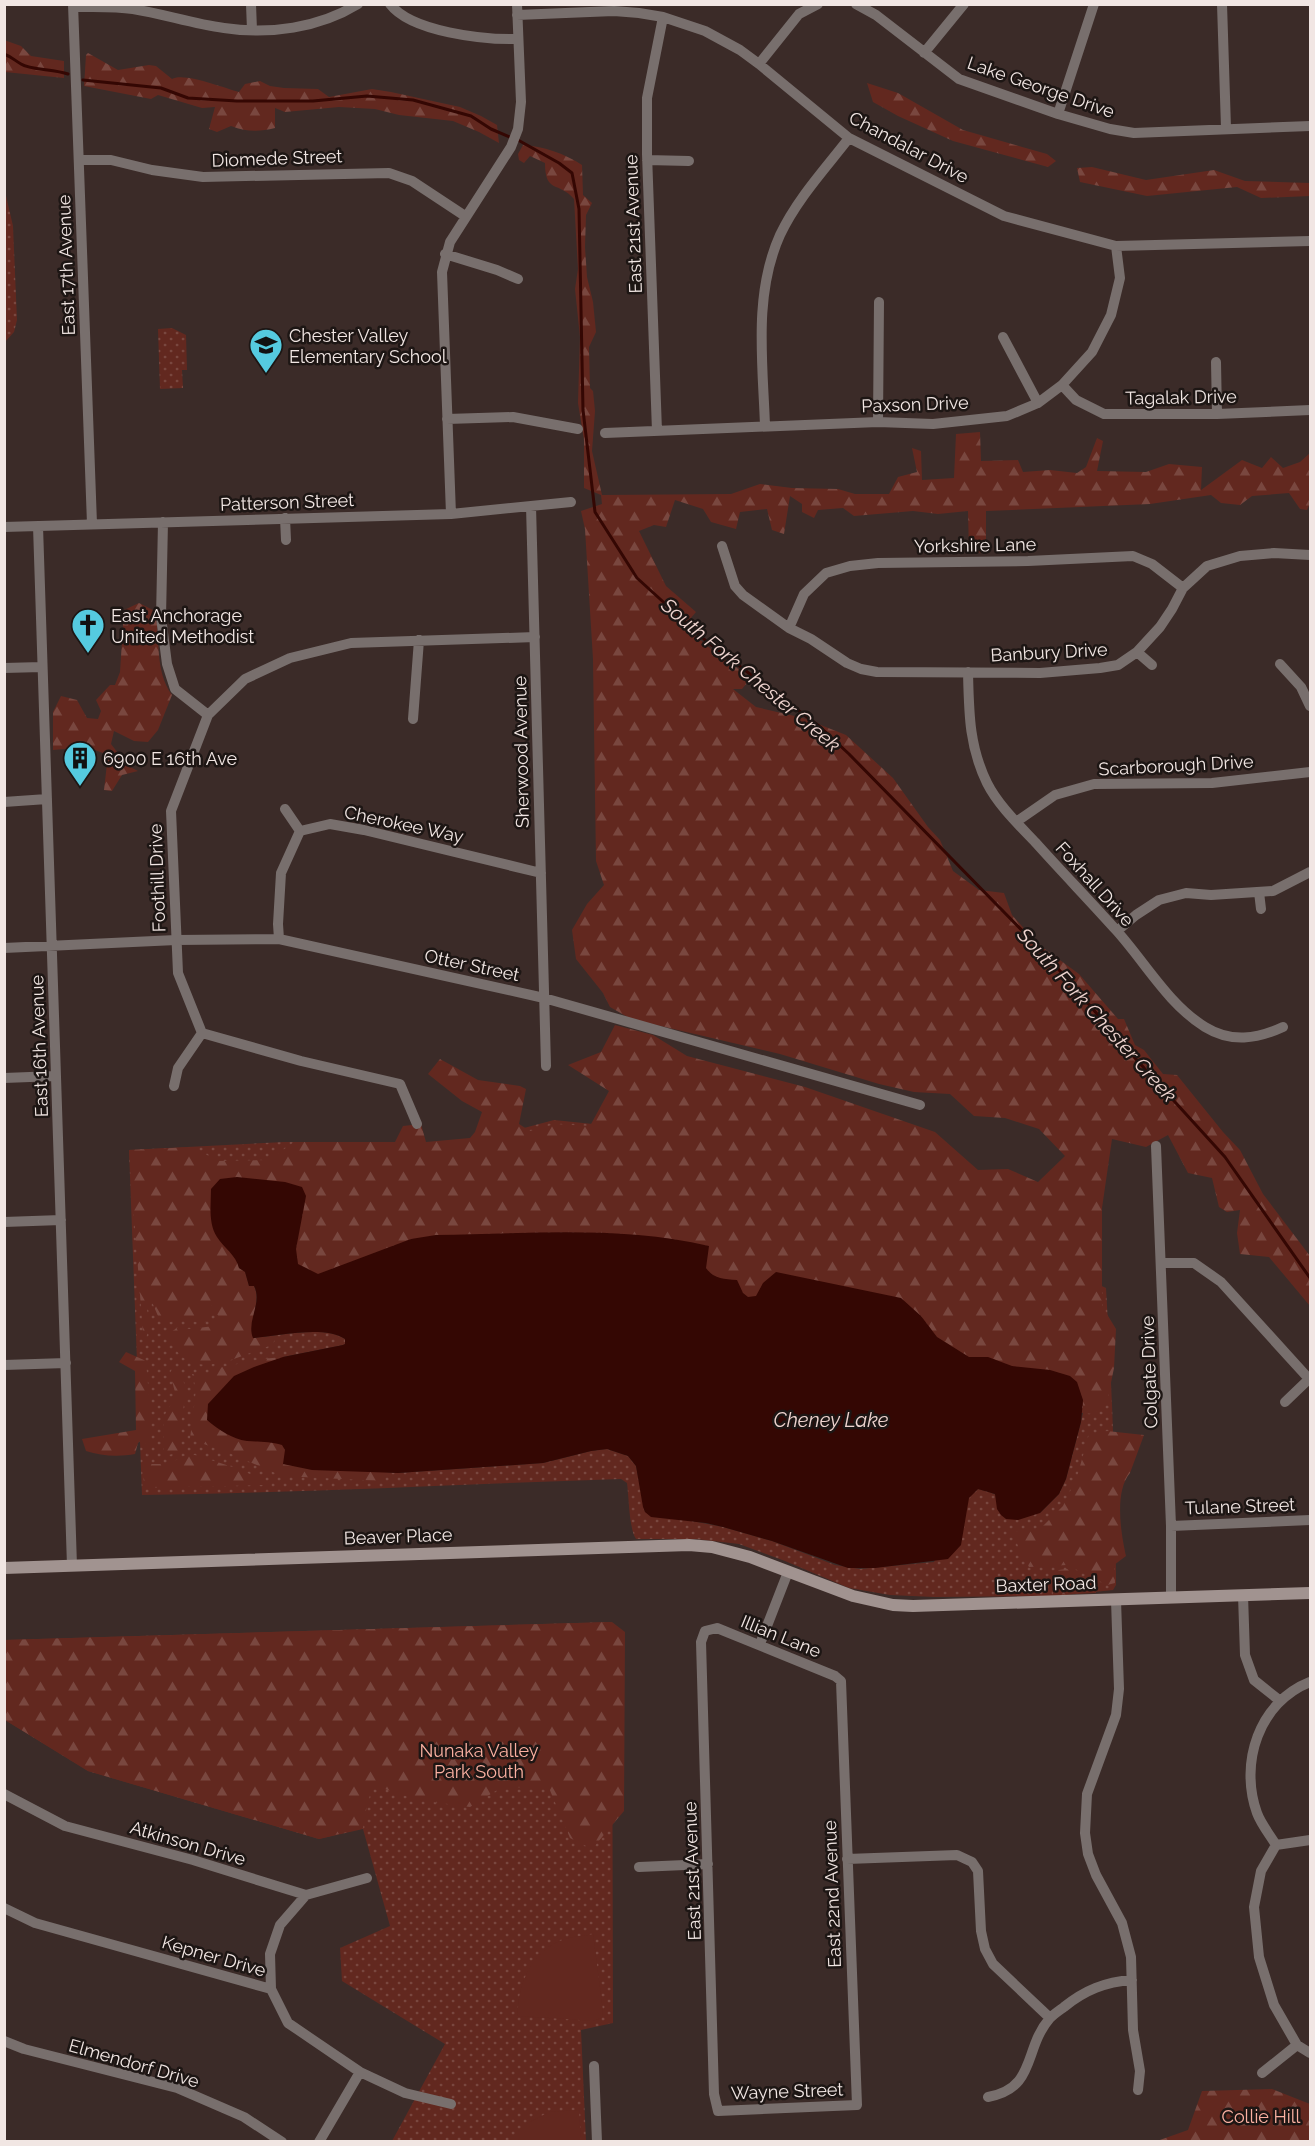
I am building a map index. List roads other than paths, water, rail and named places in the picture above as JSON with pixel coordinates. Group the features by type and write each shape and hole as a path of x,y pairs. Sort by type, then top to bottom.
{"street":[{"path":"251,4 252,30"},
{"path":"73,6 132,9 225,28 252,30 313,24 345,12 358,4"},
{"path":"390,4 400,15 426,26 477,38 518,39"},
{"path":"759,64 799,14 818,4"},
{"name":"Lake George Drive","path":"856,4 876,15 960,79 1058,114 1110,129 1134,132 1311,126"},
{"path":"924,53 964,4"},
{"path":"1058,114 1094,4"},
{"path":"1222,4 1226,128"},
{"name":"East 17th Avenue","path":"73,6 92,524"},
{"path":"451,514 442,272 450,242 511,147 518,129 521,102 517,10"},
{"name":"Chandalar Drive","path":"517,10 614,11 663,17 687,24 713,35 759,64 849,138 1004,216 1116,246 1311,241"},
{"name":"East 21st Avenue","path":"657,431 646,98 663,17"},
{"path":"765,426 762,328 765,288 770,266 779,237 801,199 849,138"},
{"name":"Diomede Street","path":"79,160 111,160 152,170 203,177 389,172 412,181 465,216"},
{"path":"647,160 689,161"},
{"name":"Paxson Drive","path":"605,433 878,422 933,424 1007,416 1038,403 1062,385 1092,352 1111,315 1120,278 1116,246"},
{"path":"445,254 518,279"},
{"path":"878,422 879,302"},
{"path":"1003,337 1038,403"},
{"path":"1216,362 1217,414"},
{"name":"Tagalak Drive","path":"1062,385 1076,400 1104,414 1217,414 1311,410"},
{"path":"447,419 513,417 578,429"},
{"name":"Patterson Street","path":"4,527 451,514 571,502"},
{"name":"Sherwood Avenue","path":"531,506 546,1066"},
{"path":"285,518 286,540"},
{"path":"163,522 161,617 167,664 175,688 208,715"},
{"name":"East 16th Avenue","path":"38,526 72,1566"},
{"name":"Banbury Drive","path":"722,546 735,586 743,595 789,628 861,669 877,672 1040,673 1100,668 1118,664 1137,652 1160,627 1173,609 1183,588 1207,566 1240,556 1274,553 1311,555"},
{"name":"Yorkshire Lane","path":"789,628 804,594 826,573 850,566 868,564 1133,556 1152,564 1183,588"},
{"name":"Foothill Drive","path":"202,1033 178,973 171,811 208,715 245,679 290,658 351,643 535,637"},
{"path":"413,719 419,640"},
{"path":"1137,652 1152,664"},
{"path":"1280,664 1301,687 1311,706"},
{"path":"4,669 42,667"},
{"name":"Foxhall Drive","path":"968,672 969,712 975,756 989,786 1016,822 1117,931 1173,998 1206,1027 1232,1039 1264,1036 1283,1027"},
{"name":"Scarborough Drive","path":"1016,822 1055,795 1094,784 1212,783 1311,772"},
{"path":"4,802 47,800"},
{"path":"279,939 281,873 300,831 285,809"},
{"name":"Cherokee Way","path":"300,831 330,824 364,830 541,873"},
{"path":"1117,931 1136,915 1160,900 1186,893 1211,895 1273,891 1311,872"},
{"path":"1259,892 1261,909"},
{"name":"Otter Street","path":"4,948 176,940 279,939 544,998 920,1105"},
{"path":"174,1086 178,1068 202,1033 301,1061 400,1084 417,1124"},
{"path":"4,1078 56,1076"},
{"name":"Colgate Drive","path":"1156,1146 1171,1526 1171,1597"},
{"path":"4,1222 61,1220"},
{"path":"1161,1263 1194,1263 1221,1281 1310,1379 1285,1402"},
{"path":"4,1365 66,1363"},
{"name":"Tulane Street","path":"1171,1526 1311,1520"},
{"name":"Beaver Place","path":"4,1568 689,1545 735,1552 788,1572"},
{"path":"760,1644 788,1572"},
{"name":"Baxter Road","path":"788,1572 840,1593 893,1605 913,1606 1311,1593"},
{"path":"1243,1595 1245,1655 1254,1680 1279,1700"},
{"path":"1116,1600 1119,1689 1116,1715 1087,1794 1084,1833 1088,1854 1096,1875 1122,1923 1131,1957 1133,2030 1140,2071 1138,2090"},
{"name":"Illian Lane","path":"705,1630 717,1628 760,1644 835,1676 841,1681"},
{"name":"East 21st Avenue","path":"705,1630 701,1642 714,2094 718,2111"},
{"name":"East 22nd Avenue","path":"841,1681 857,2105"},
{"path":"1276,1845 1258,1814 1250,1778 1256,1744 1264,1721 1279,1700 1311,1682"},
{"name":"Atkinson Drive","path":"4,1794 65,1826 193,1860 306,1895"},
{"path":"1276,1845 1311,1840"},
{"path":"1276,1845 1261,1870 1254,1906 1259,1957 1274,2005 1297,2045 1311,2053"},
{"path":"847,1859 957,1855 972,1862 978,1871 981,1931 985,1949 993,1964 1050,2018"},
{"path":"639,1867 708,1864"},
{"path":"271,1989 270,1954 280,1925 306,1895 368,1878"},
{"name":"Kepner Drive","path":"4,1908 35,1923 271,1989 288,2024 360,2072 405,2092 451,2104"},
{"path":"988,2097 1002,2094 1015,2086 1023,2076 1041,2032 1050,2018 1093,1988 1112,1982 1132,1980"},
{"name":"Elmendorf Drive","path":"4,2042 177,2088 244,2117 282,2142"},
{"path":"1262,2073 1297,2045"},
{"path":"594,2066 597,2142"},
{"path":"319,2142 360,2072"},
{"name":"Wayne Street","path":"718,2111 857,2105"}],"water":[{"name":"Cheney Lake","path":"237,1177 285,1182 302,1187 306,1196 296,1249 298,1264 318,1274 411,1239 436,1235 607,1233 675,1239 709,1246 706,1268 709,1272 723,1279 737,1280 743,1293 748,1297 756,1296 763,1283 776,1272 901,1298 921,1316 937,1337 969,1357 988,1357 1012,1366 1050,1370 1070,1376 1077,1382 1083,1400 1081,1422 1066,1479 1059,1494 1040,1513 1018,1520 1006,1519 997,1509 995,1494 978,1489 969,1498 961,1545 948,1559 875,1568 848,1568 772,1541 723,1527 651,1517 643,1507 636,1466 628,1456 607,1449 543,1463 398,1473 312,1470 283,1464 285,1450 282,1445 241,1440 226,1434 207,1420 208,1404 234,1376 283,1357 343,1345 345,1339 336,1335 313,1332 253,1338 251,1325 257,1299 254,1286 249,1286 245,1272 239,1268 233,1255 217,1237 211,1220 211,1189 220,1179"}],"waterway":[{"name":"South Fork Chester Creek","path":"4,54 25,66 68,74"},
{"name":"South Fork Chester Creek","path":"83,80 161,88 188,98 237,101 313,101 367,96 413,100 471,116 491,129 512,138"},
{"name":"South Fork Chester Creek","path":"518,140 572,173 579,209 583,410 595,512 637,578 705,640 819,726 1048,957 1225,1157 1310,1278"}],"place":[{"name":"Chester Valley Elementary School","path":"266,374"},
{"name":"East Anchorage United Methodist","path":"88,654"},
{"name":"6900 E 16th Ave","path":"80,787"}],"park label":[{"name":"Nunaka Valley Park South","path":"479,1760"},
{"name":"Collie Hill","path":"1261,2116"}]}
